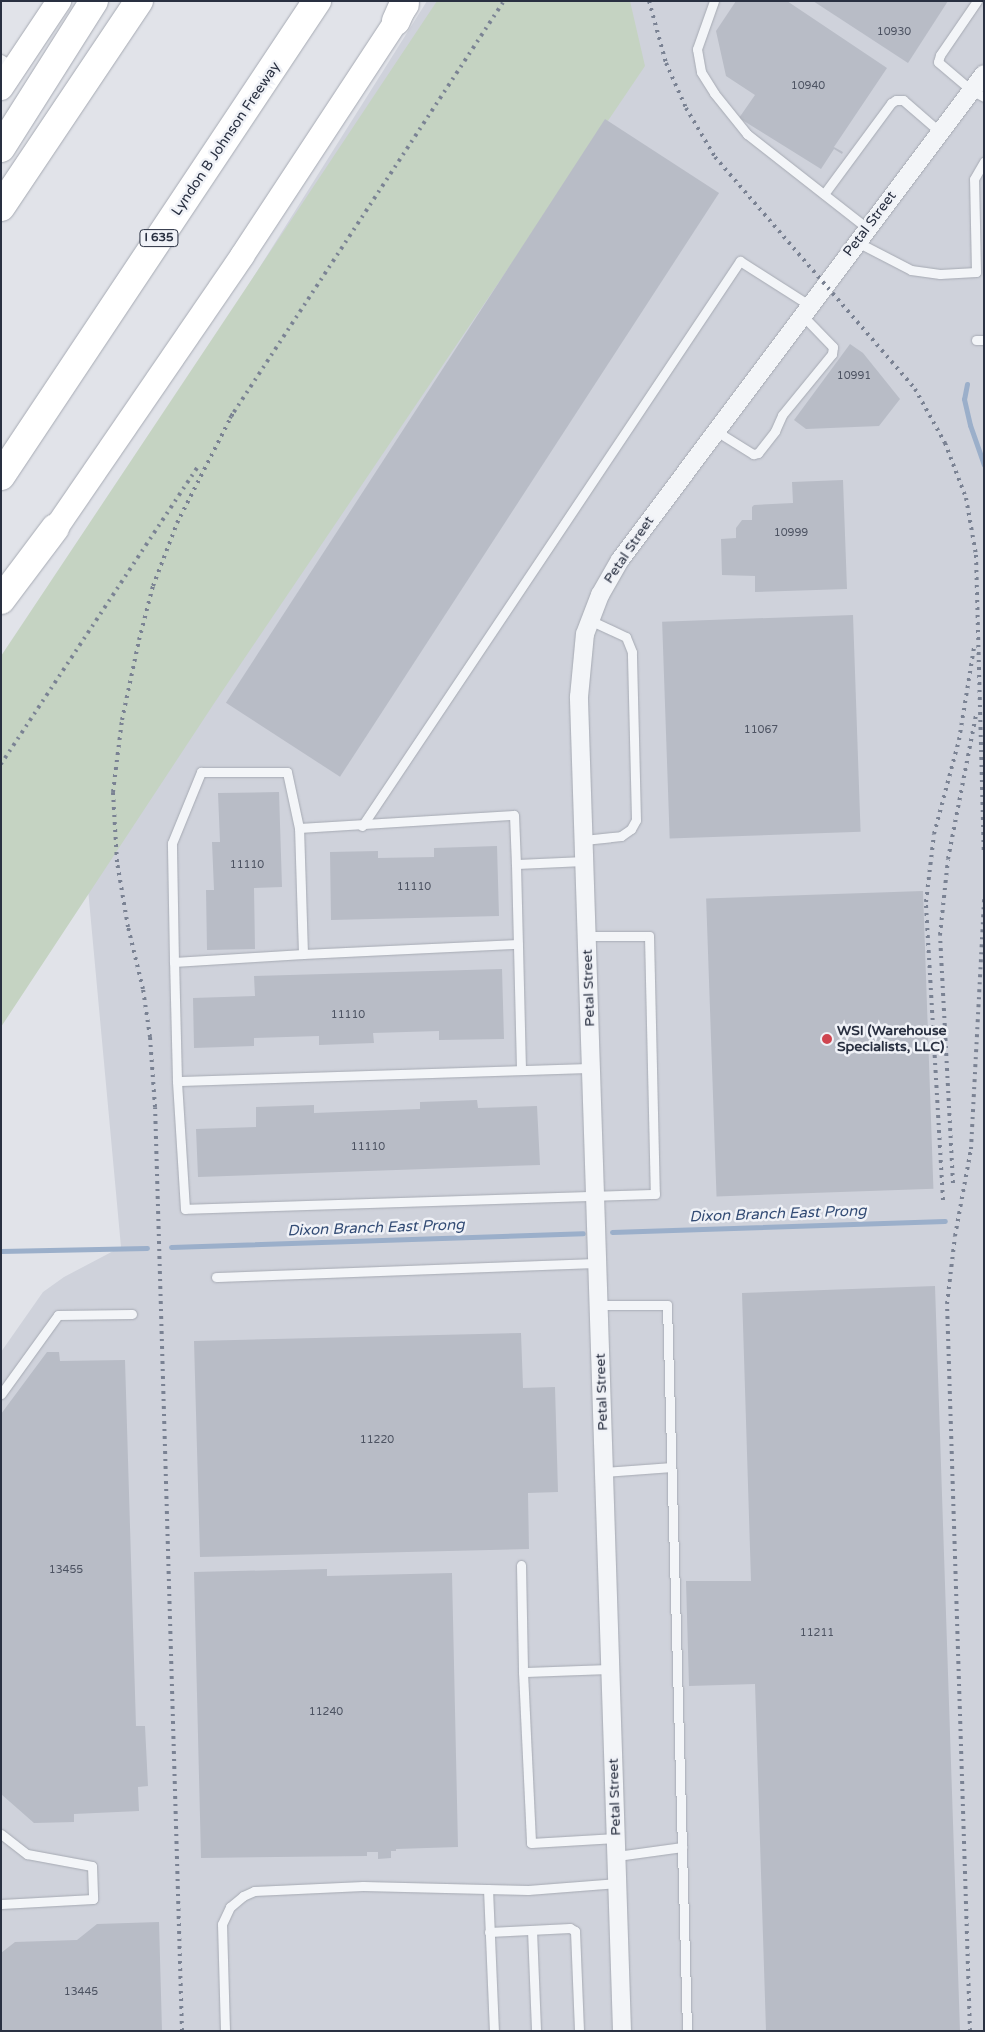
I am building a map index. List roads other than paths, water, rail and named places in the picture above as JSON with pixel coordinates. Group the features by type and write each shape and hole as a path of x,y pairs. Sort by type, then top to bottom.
{"highway":[{"path":"1,148 94,1"},
{"path":"1,207 139,1"},
{"name":"Lyndon B Johnson Freeway","path":"1,476 317,1"},
{"path":"1,600 55,528"}],"main road":[{"path":"1,88 8,63 58,1"},
{"path":"1,614 55,528 242,256 403,8"}],"street":[{"name":"Petal Street","path":"622,2031 600,1305 578,697 585,634 600,595 620,560 940,132 978,94 984,74"}],"lane":[{"path":"714,1 697,49 701,72 747,134 824,194 862,235 911,270 940,274 976,272 974,179 984,162"},
{"path":"977,1 940,55 938,62 978,94"},
{"path":"824,194 891,102 902,100 940,132"},
{"path":"362,826 740,261 806,310 833,347 832,354 782,415 775,431 758,453 753,454 716,431"},
{"path":"584,840 621,836 631,829 636,820 632,652 626,637 590,620"},
{"path":"303,954 299,828 287,772 202,772 172,844 177,1081 185,1209 655,1194 649,936 587,936"},
{"path":"299,828 362,826 514,815 521,1069"},
{"path":"516,864 585,861"},
{"path":"174,962 518,944"},
{"path":"177,1081 592,1068"},
{"path":"216,1277 598,1263"},
{"path":"600,1305 666,1305 687,2031"},
{"path":"1,1394 58,1314 132,1314"},
{"path":"605,1472 671,1466"},
{"path":"521,1565 523,1672 531,1843 616,1838"},
{"path":"523,1672 611,1669"},
{"path":"1,1834 27,1854 92,1866 93,1899 1,1904"},
{"path":"617,1856 682,1847"},
{"path":"225,2031 222,1924 230,1907 243,1896 254,1891 363,1886 528,1890 618,1883"},
{"path":"488,1889 494,2031"},
{"path":"489,1932 570,1928 575,1931 579,2031"},
{"path":"532,1930 536,2031"}],"waterway":[{"name":"Dixon Branch East Prong","path":"967,384 964,399 970,425 984,465"},
{"name":"Dixon Branch East Prong","path":"612,1232 945,1221"},
{"name":"Dixon Branch East Prong","path":"171,1247 583,1233"},
{"name":"Dixon Branch East Prong","path":"1,1251 147,1248"}],"railway":[{"path":"230,418 504,1"},
{"path":"649,1 666,63 686,108 715,157 915,389 945,443 966,498 976,555 984,855"},
{"path":"182,2031 155,1107 150,1037 143,989 128,927 117,862 113,792 122,720 153,586 177,523 233,413"},
{"path":"1,764 198,466"},
{"path":"943,1200 926,902 934,834 959,740 974,647"},
{"path":"953,1183 940,935 948,859 976,715"},
{"path":"970,2031 947,1304 955,1236 971,1149 984,897"}],"place":[{"name":"WSI (Warehouse Specialists, LLC)","path":"827,1039"}]}
